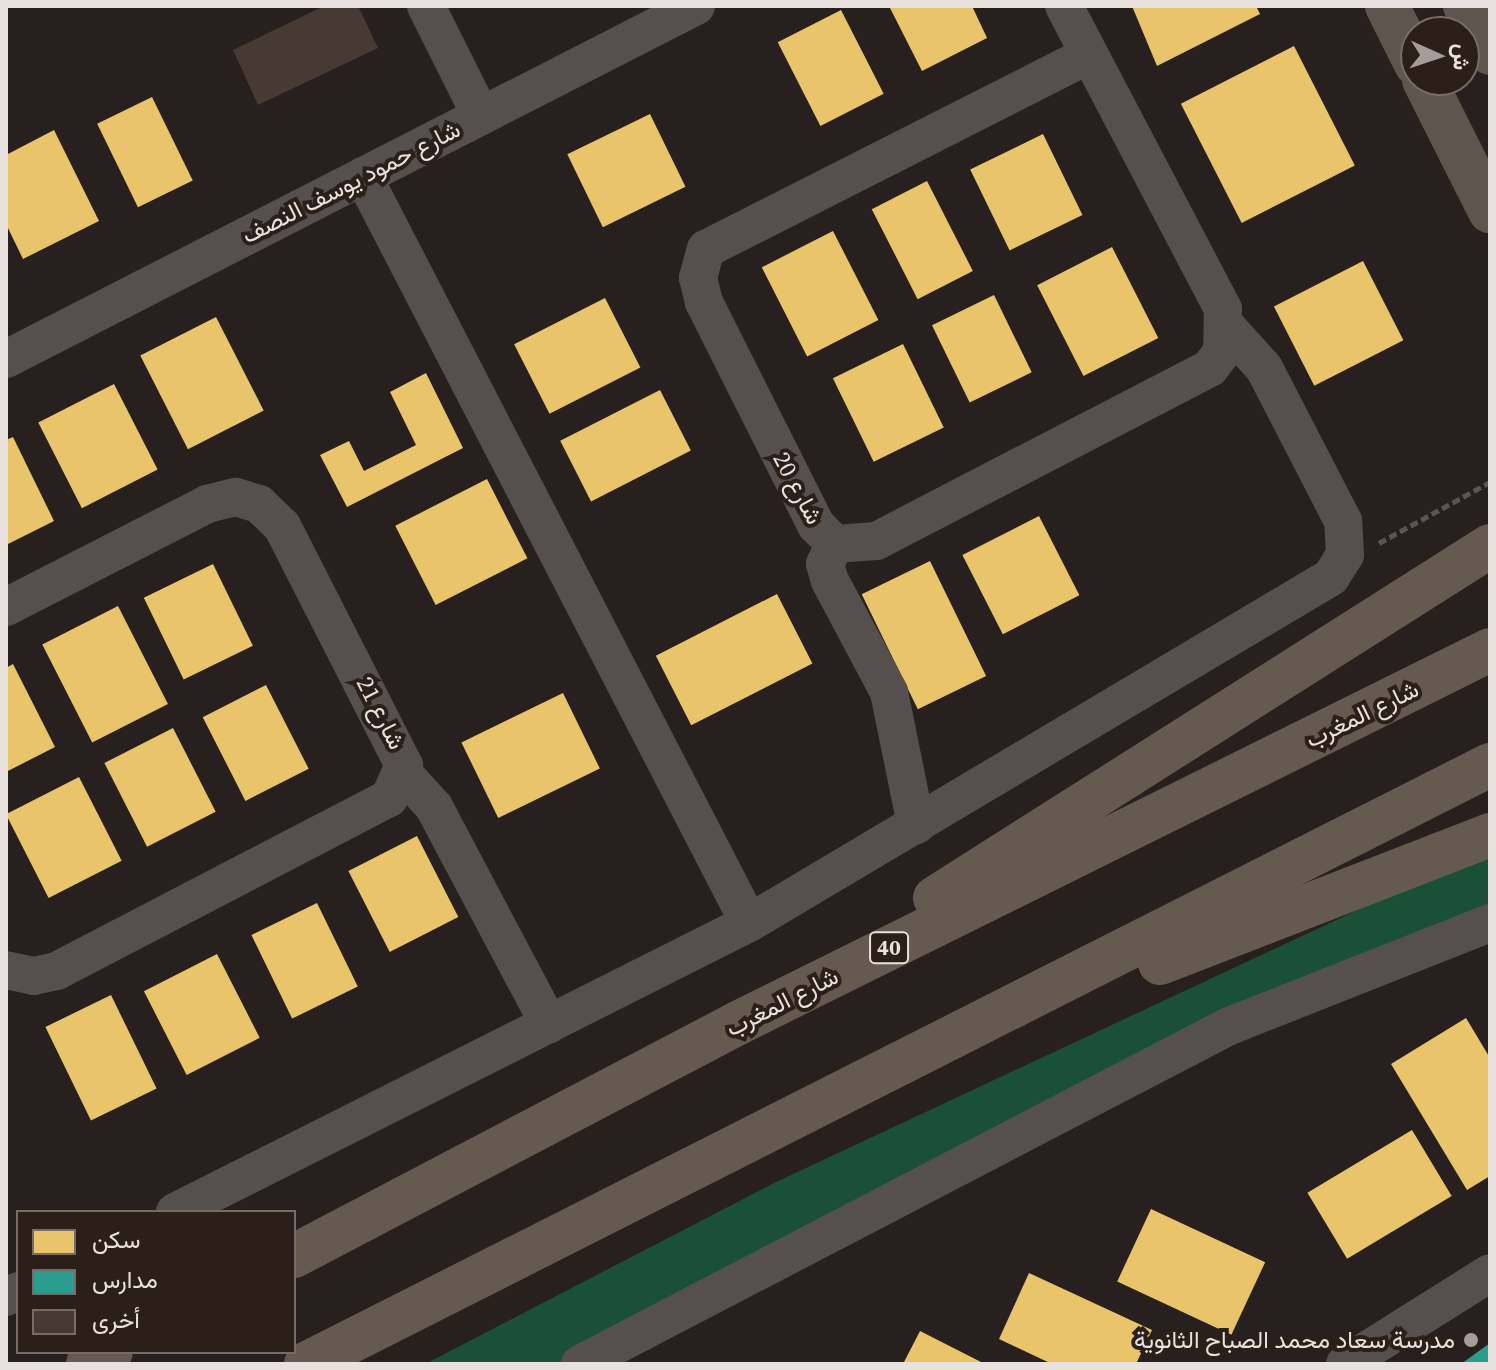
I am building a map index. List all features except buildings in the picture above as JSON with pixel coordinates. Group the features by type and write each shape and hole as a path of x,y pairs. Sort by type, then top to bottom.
{"highway":[{"path":"738,1023 1490,546"},
{"name":"شارع المغرب","path":"296,1255 738,1023 1490,650"},
{"path":"306,1364 1490,765"},
{"path":"782,1124 1261,920 1490,835"},
{"path":"88,1364 107,1354"}],"main road":[{"path":"1387,6 1400,32"},
{"path":"1465,6 1490,53"},
{"path":"1432,96 1490,211"}],"street":[{"path":"426,6 481,116"},
{"name":"شارع حمود يوسف النصف","path":"6,359 696,6"},
{"path":"179,1210 749,923 1331,577 1342,563 1343,521 1264,368 1227,327 1064,6"},
{"name":"شارع 20","path":"1089,55 706,249 698,278 704,302 816,525 835,544 876,541 1210,368 1227,327"},
{"path":"363,176 749,923"},
{"name":"شارع 21","path":"6,607 207,504 236,497 259,504 282,526 400,747 404,774 389,798 57,971 34,976 6,970"},
{"path":"835,544 827,573 889,692 916,825"},
{"path":"404,774 434,807 549,1024"},
{"path":"580,1364 1227,1027 1490,923"},
{"path":"1345,1364 1490,1273"}],"path":[{"path":"1342,563 1490,482"}],"green space":[{"path":"1490,855 1490,909 1390,945 894,1222 617,1364 425,1364 774,1183 1443,870"}],"place":[{"name":"مدرسة سعاد محمد الصباح الثانوية","path":"1471,1340"}]}
